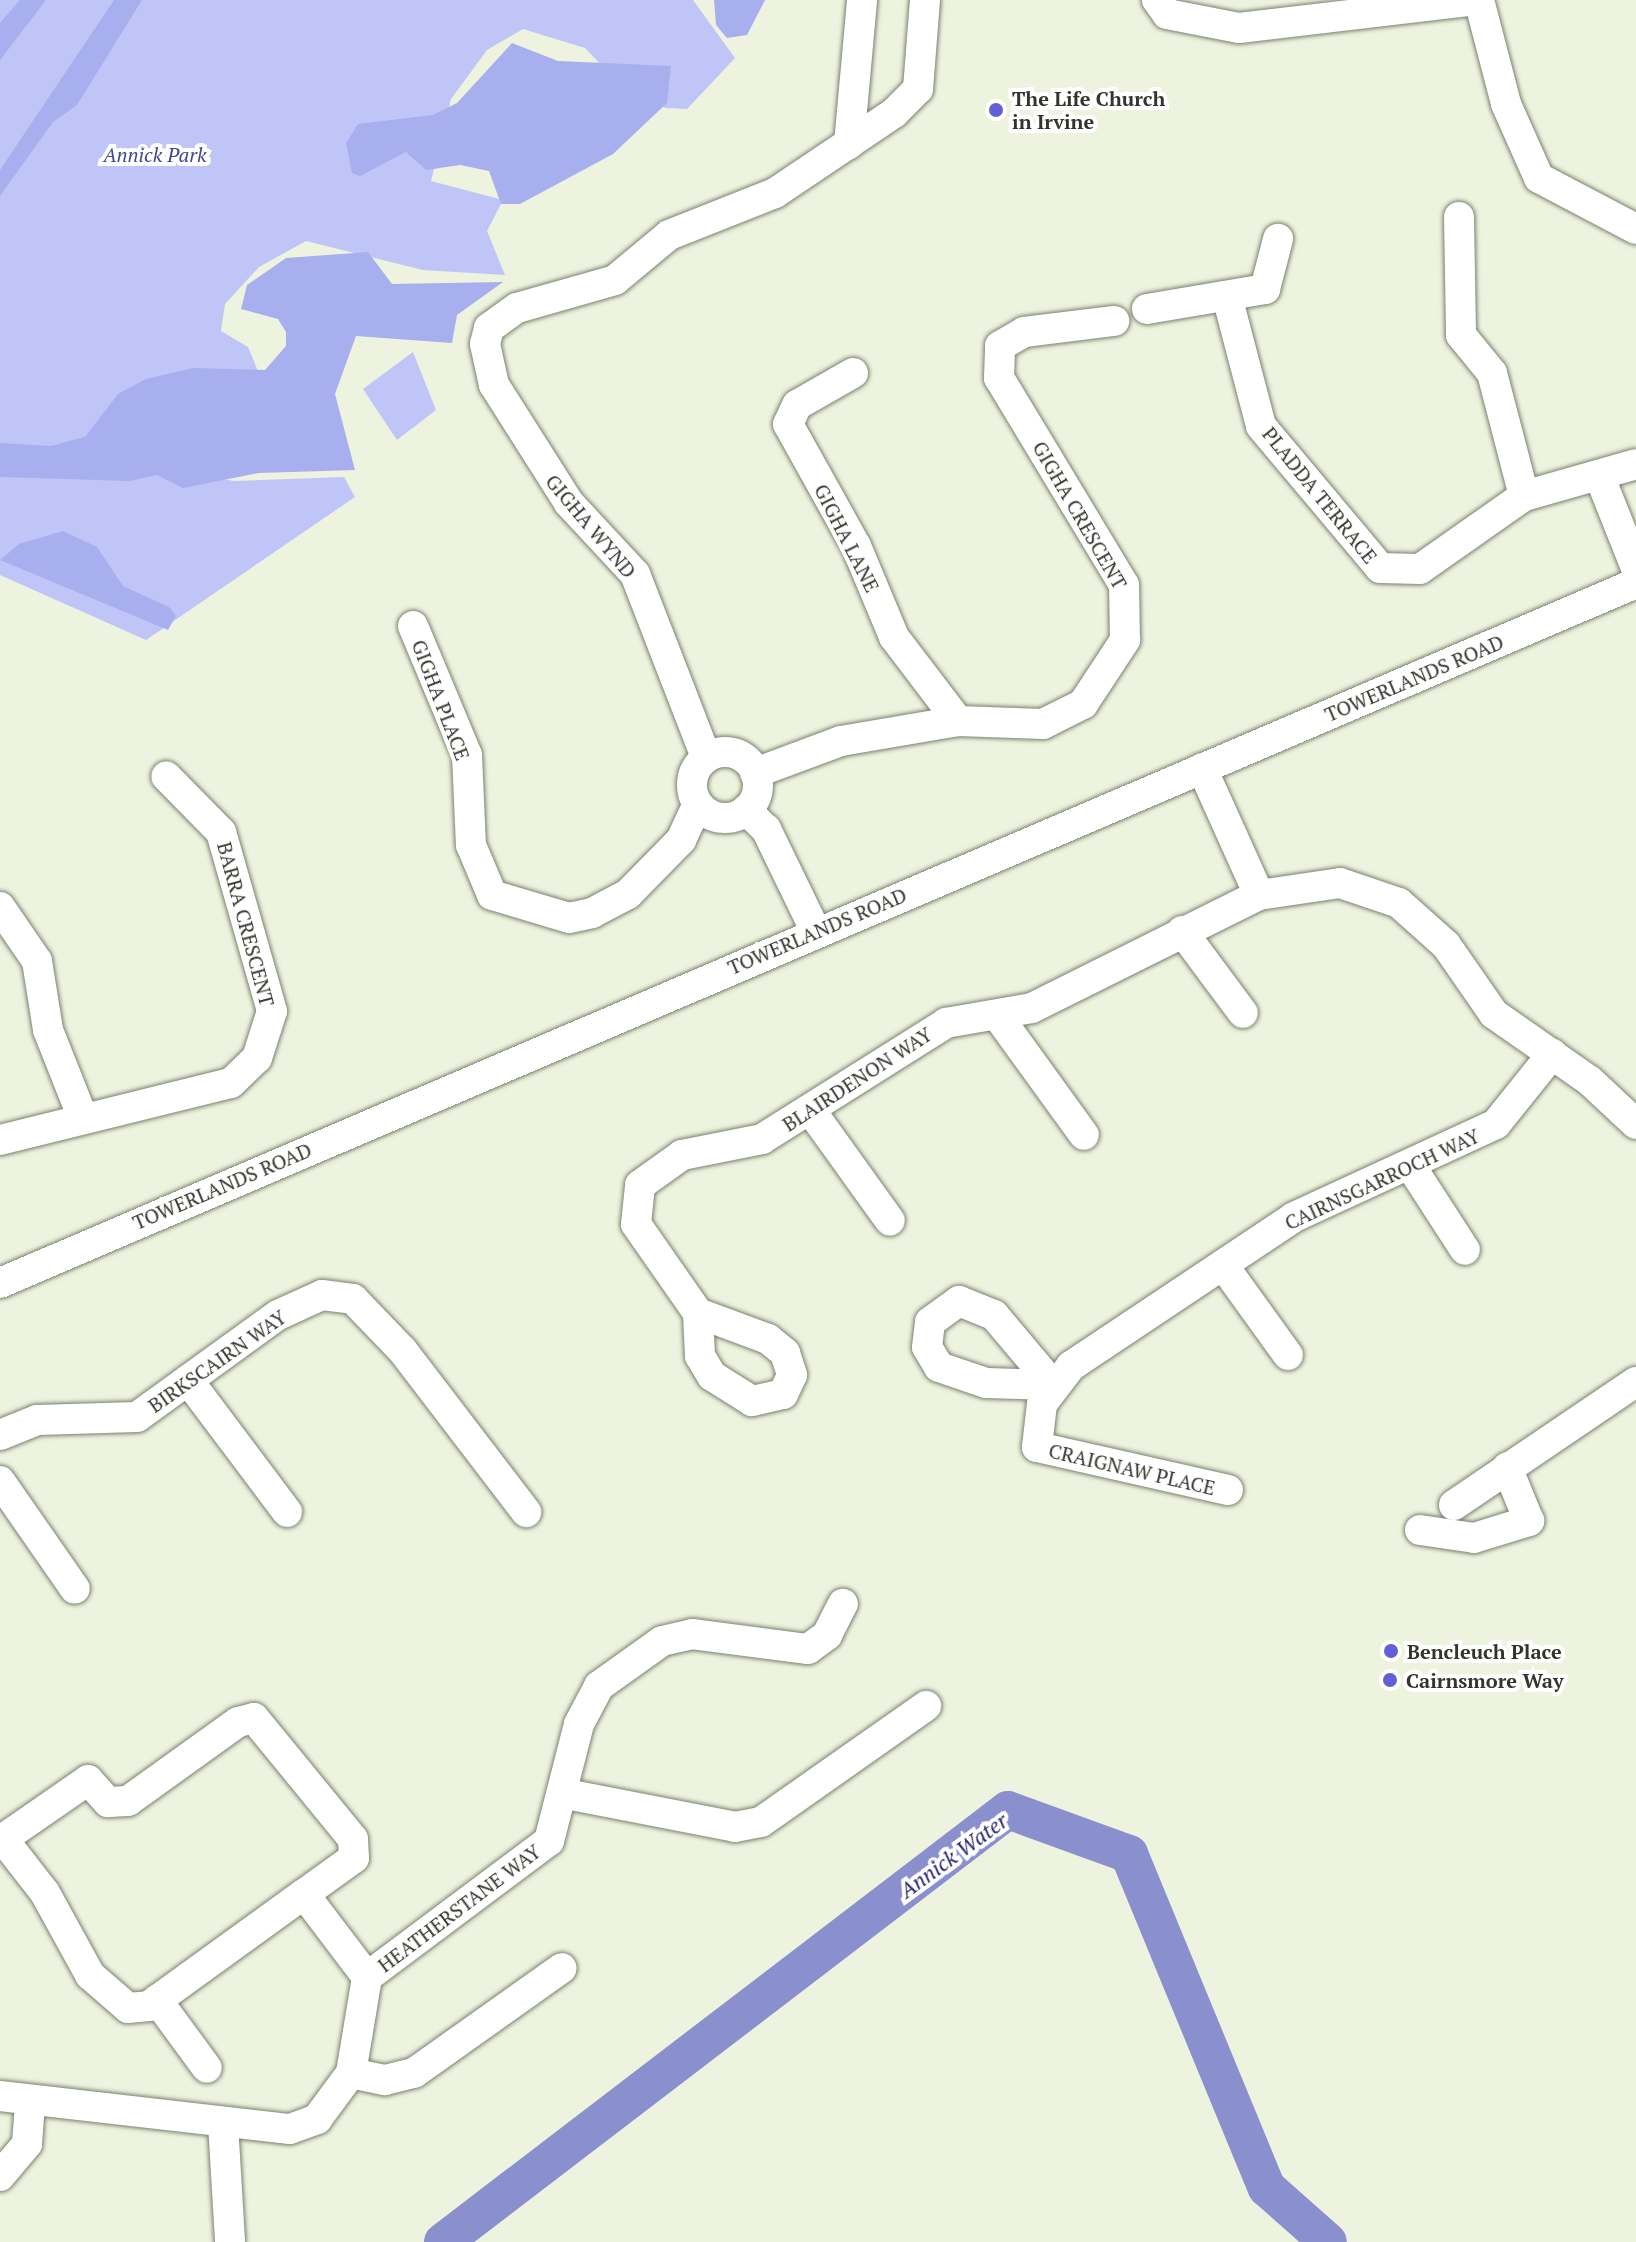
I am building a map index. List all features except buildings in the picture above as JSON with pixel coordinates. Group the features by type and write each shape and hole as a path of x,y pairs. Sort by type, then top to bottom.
{"street":[{"path":"849,144 862,0"},
{"path":"849,144 918,89 925,0"},
{"path":"1157,0 1167,14 1239,28 1478,0 1506,104 1539,178 1636,229"},
{"name":"GIGHA WYND","path":"706,757 635,574 569,503 519,433 494,385 485,344 489,328 517,308 615,280 679,230 761,200 849,144"},
{"path":"1459,217 1461,335 1492,373 1524,496"},
{"path":"1147,309 1228,300 1265,289 1278,239"},
{"name":"PLADDA TERRACE","path":"1228,300 1261,426 1380,568 1420,569 1524,496 1636,464"},
{"name":"GIGHA CRESCENT","path":"755,773 841,741 958,721 1006,727 1069,712 1112,666 1129,621 1124,585 999,378 1000,346 1024,332 1114,321"},
{"name":"GIGHA LANE","path":"853,373 797,405 788,424 856,546 894,637 958,721"},
{"path":"1599,475 1636,568"},
{"name":"TOWERLANDS ROAD","path":"0,1283 1636,583"},
{"name":"GIGHA PLACE","path":"413,626 467,755 471,845 492,895 569,918 592,913 628,894 681,840 697,805"},
{"path":"735,753 755,773 758,790 746,810 722,818 697,805 692,778 706,757 735,753"},
{"path":"1202,768 1259,895 1340,883 1399,903 1439,937 1494,1014 1552,1054 1636,1124"},
{"name":"BARRA CRESCENT","path":"0,1140 82,1116 231,1083 257,1058 272,1011 221,832 166,776"},
{"path":"746,810 766,829 816,932"},
{"name":"BLAIRDENON WAY","path":"698,1313 636,1224 640,1185 682,1155 762,1139 811,1111 946,1023 1000,1019 1259,895"},
{"path":"0,907 37,961 48,1030 82,1116"},
{"path":"1182,931 1243,1013"},
{"path":"1000,1019 1084,1135"},
{"name":"CAIRNSGARROCH WAY","path":"1037,1447 1036,1426 1053,1385 1106,1340 1294,1217 1496,1124 1552,1054"},
{"path":"811,1111 890,1221"},
{"path":"1410,1165 1465,1250"},
{"path":"1223,1265 1288,1355"},
{"name":"BIRKSCAIRN WAY","path":"0,1435 37,1420 137,1417 278,1315 322,1295 353,1299 403,1351 526,1512"},
{"path":"188,1380 287,1512"},
{"path":"1454,1505 1636,1382"},
{"name":"CRAIGNAW PLACE","path":"1037,1447 1228,1490"},
{"path":"1420,1530 1474,1538 1529,1521 1507,1467"},
{"path":"0,1481 75,1589"},
{"name":"HEATHERSTANE WAY","path":"0,2096 30,2103 290,2129 317,2119 351,2073 367,1977 549,1841 566,1794 579,1724 599,1686 662,1641 692,1634 808,1649 827,1635 843,1604"},
{"path":"566,1794 735,1827 761,1822 926,1706"},
{"path":"148,2004 354,1858 353,1839 254,1718 238,1722 128,1801 108,1802 88,1780 2,1840 45,1893 90,1975 148,2004 207,2068"},
{"path":"304,1894 367,1977"},
{"path":"351,2073 385,2080 414,2073 562,1968"},
{"path":"0,2176 27,2144 30,2103"},
{"path":"223,2123 230,2242"}],"green space":[{"name":"Annick Park","path":"0,0 693,0 735,58 687,109 666,108 629,94 585,48 523,29 487,50 451,99 431,181 503,200 487,231 505,275 423,270 306,241 259,267 225,304 221,331 248,347 258,371 246,399 191,472 233,481 344,477 355,497 146,640 0,575"},
{"path":"413,352 436,410 397,440 363,389"}],"shaded area":[{"path":"20,0 46,0 0,60 0,23"},
{"path":"114,0 142,0 77,105 53,122 0,196 0,170"},
{"path":"714,0 765,0 747,35 727,38 716,25"},
{"path":"512,43 558,61 671,66 667,103 613,154 520,204 501,204 489,171 460,165 426,170 406,152 360,176 352,173 346,143 358,124 433,115 457,103"},
{"path":"368,252 392,284 503,282 457,315 452,343 356,336 335,394 355,470 259,473 183,488 157,475 130,481 0,477 0,443 51,446 85,437 118,394 146,379 193,368 265,370 286,346 286,332 278,319 241,309 247,285 286,258"},
{"path":"63,531 97,547 123,586 169,607 176,616 168,630 0,560 19,544"}],"waterway":[{"name":"Annick Water","path":"443,2242 1008,1810 1129,1854 1267,2188 1328,2242"}],"place":[{"name":"The Life Church in Irvine","path":"996,110"},
{"name":"Bencleuch Place","path":"1391,1651"},
{"name":"Cairnsmore Way","path":"1390,1680"}]}
